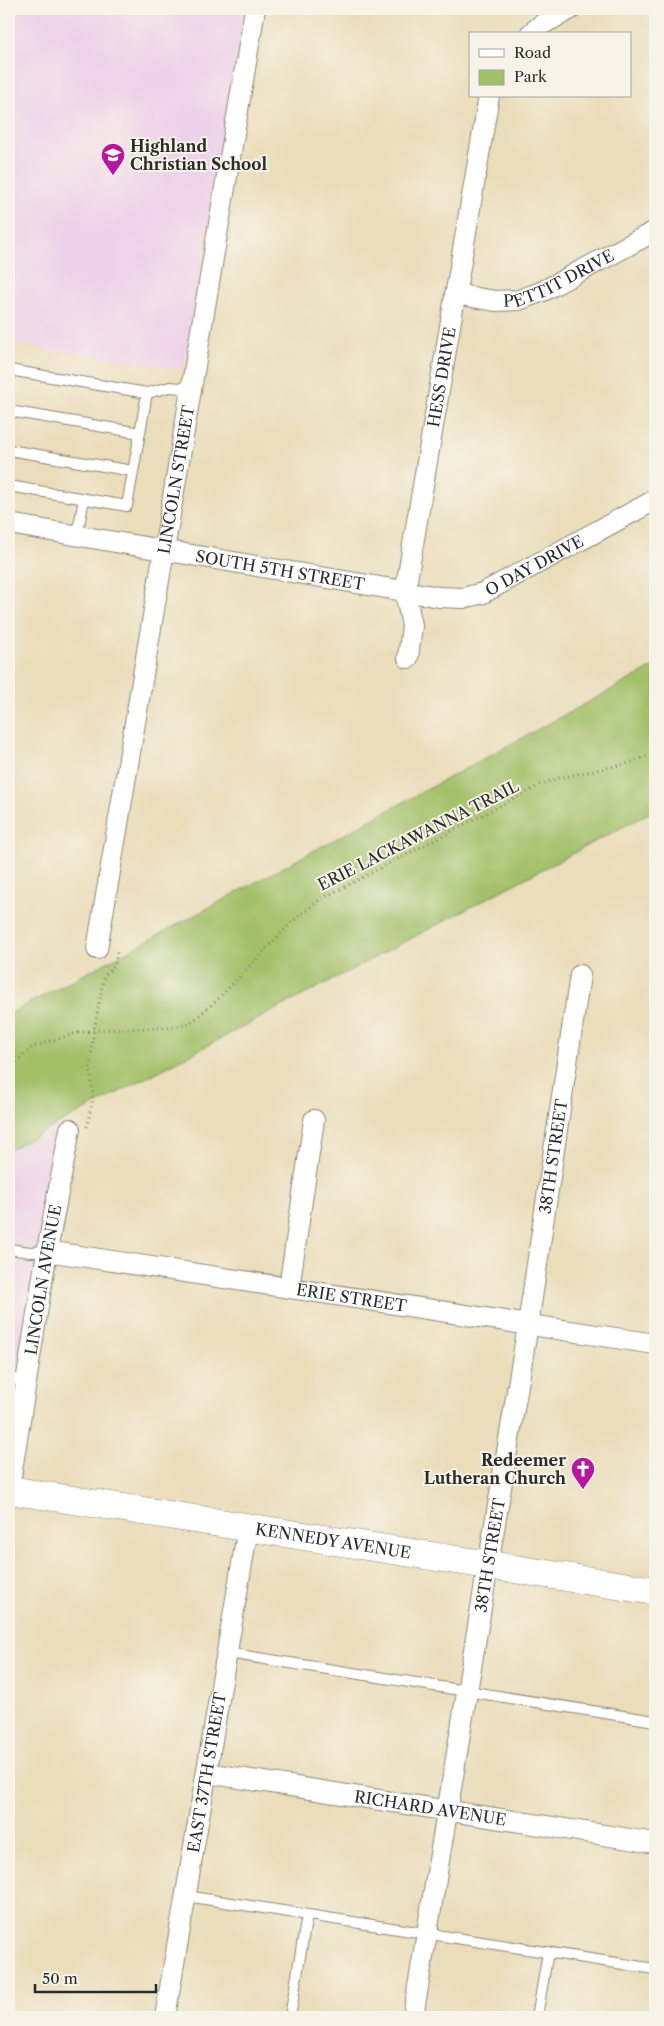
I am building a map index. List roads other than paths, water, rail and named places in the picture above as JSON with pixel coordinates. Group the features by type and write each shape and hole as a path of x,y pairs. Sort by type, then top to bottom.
{"street":[{"name":"LINCOLN STREET","path":"97,949 255,9"},
{"path":"532,32 541,25 571,9"},
{"name":"HESS DRIVE","path":"408,658 412,626 405,592 489,98"},
{"name":"PETTIT DRIVE","path":"455,294 495,300 520,300 543,291 655,231"},
{"name":"O DAY DRIVE","path":"405,592 463,598 483,593 655,500"},
{"name":"SOUTH 5TH STREET","path":"9,524 405,592"},
{"name":"38TH STREET","path":"413,2017 528,1325 580,975"},
{"path":"289,1288 314,1120"},
{"name":"LINCOLN AVENUE","path":"9,1489 17,1380 47,1251 70,1129"},
{"name":"ERIE STREET","path":"47,1251 655,1344"},
{"name":"KENNEDY AVENUE","path":"9,1489 655,1591"},
{"name":"EAST 37TH STREET","path":"164,2017 248,1528"},
{"name":"RICHARD AVENUE","path":"207,1773 655,1843"}],"lane":[{"path":"9,370 147,393 170,387 191,389"},
{"path":"9,486 127,506 147,393"},
{"path":"9,412 140,433"},
{"path":"9,450 133,471"},
{"path":"77,536 84,499"},
{"path":"9,1249 30,1252 47,1251"},
{"path":"227,1653 655,1721"},
{"path":"186,1896 655,1969"},
{"path":"290,2017 307,1915"},
{"path":"537,2017 548,1952"}],"place":[{"name":"Highland Christian School","path":"113,176"},
{"name":"Redeemer Lutheran Church","path":"583,1490"}]}
